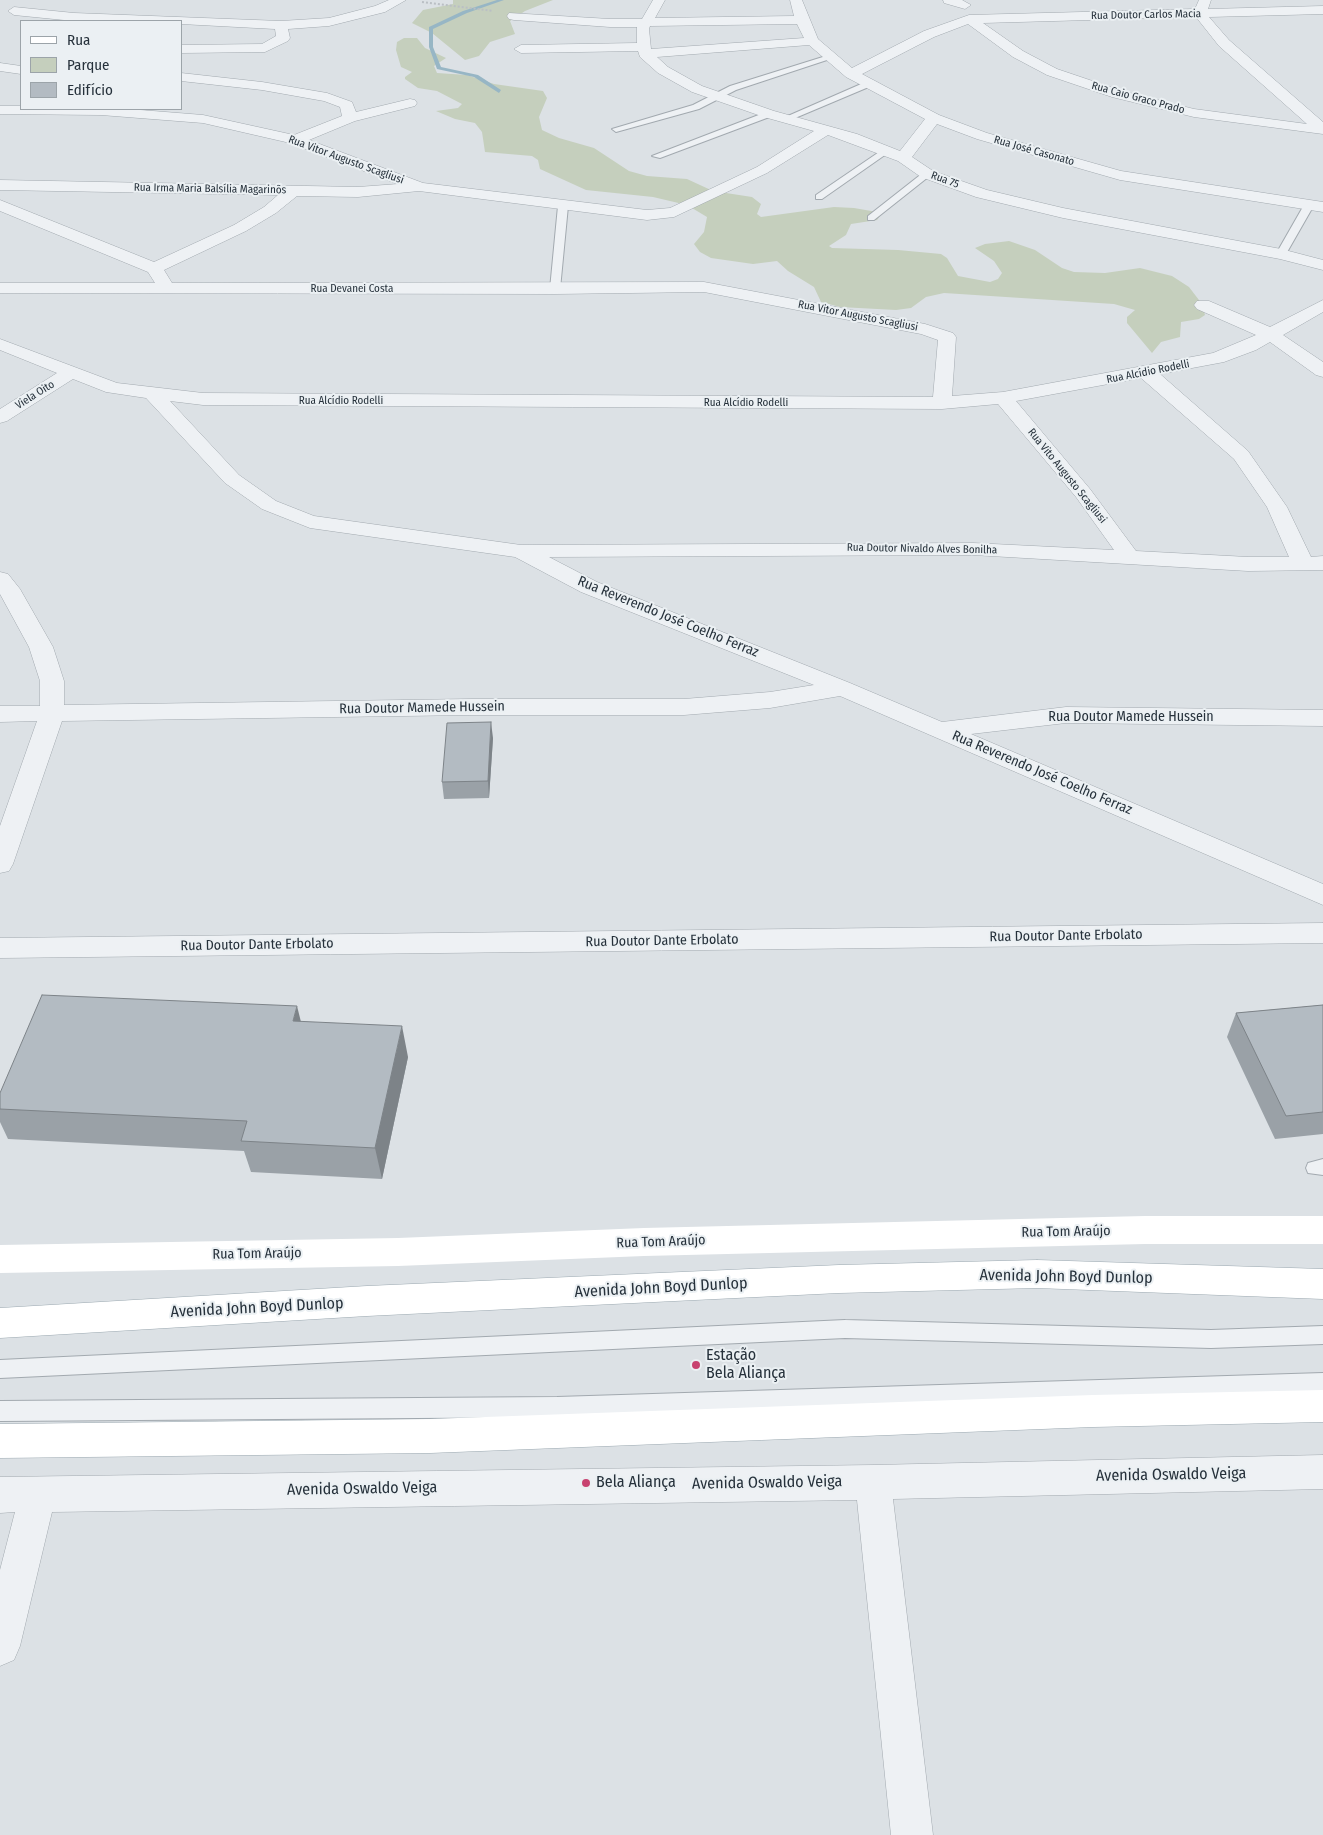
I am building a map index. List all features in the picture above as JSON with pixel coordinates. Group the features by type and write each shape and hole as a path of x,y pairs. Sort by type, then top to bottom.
{"main road":[{"name":"Rua Tom Araújo","path":"0,1259 398,1252 712,1240 1136,1231 1323,1230"},
{"name":"Avenida John Boyd Dunlop","path":"0,1323 367,1301 839,1279 1037,1274 1323,1284"},
{"path":"0,1441 430,1436 1093,1411 1323,1406"}],"street":[{"path":"0,20 38,0"},
{"path":"0,12 14,11 74,17 145,18 281,25 329,22 380,9 400,0"},
{"path":"644,50 642,28 659,0"},
{"name":"Rua José Casonato","path":"796,0 802,20 812,40 830,58 868,84 934,118 982,136 1120,175 1316,206"},
{"path":"851,74 929,34 966,8 949,0"},
{"path":"1206,0 1200,14 1224,43 1323,130"},
{"path":"145,18 175,4"},
{"name":"Rua Doutor Carlos Macia","path":"966,8 1200,14 1323,10"},
{"name":"Rua Caio Graco Prado","path":"966,8 1018,54 1052,72 1109,92 1194,113 1323,130"},
{"path":"514,16 569,21 802,20"},
{"path":"182,49 265,48 283,38 281,25"},
{"path":"521,49 644,50 812,40"},
{"name":"Rua 75","path":"644,50 663,70 697,89 769,114 888,150 928,174 982,194 1063,213 1281,254 1323,265"},
{"path":"0,66 20,70"},
{"path":"182,77 262,86 327,96 348,105 350,118"},
{"path":"295,140 350,118 410,103"},
{"name":"Rua Vitor Augusto Scagliusi","path":"0,110 102,110 203,119 295,140 420,187 638,215 668,213 713,193 762,170 826,130"},
{"path":"903,158 934,118"},
{"name":"Rua Irma Maria Balsília Magarinõs","path":"0,186 358,192 420,187"},
{"path":"154,268 240,228 270,210 293,191"},
{"path":"0,205 154,268 166,288"},
{"name":"Rua Vitor Augusto Scagliusi","path":"704,287 924,329 947,337 942,403"},
{"name":"Rua Devanei Costa","path":"0,288 555,289 704,287"},
{"path":"1203,305 1272,335 1323,371"},
{"name":"Rua Alcídio Rodelli","path":"152,394 213,400 942,403 1003,398 1217,358 1272,335 1323,305"},
{"path":"0,344 69,373 113,388 152,394"},
{"path":"1147,372 1241,455 1313,563"},
{"name":"Viela Oito","path":"0,416 69,373"},
{"name":"Rua Reverendo José Coelho Ferraz","path":"152,394 232,478 269,505 310,522 520,551 589,587 842,688 1323,895"},
{"name":"Rua Vito Augusto Scagliusi","path":"1003,398 1083,493 1128,555"},
{"name":"Rua Doutor Nivaldo Alves Bonilha","path":"520,551 973,549 1128,555 1248,564 1313,563"},
{"path":"0,579 12,594 41,646 52,680 52,713 0,864"},
{"name":"Rua Doutor Mamede Hussein","path":"0,714 684,707 770,700 842,688"},
{"name":"Rua Doutor Mamede Hussein","path":"940,730 1002,721 1066,716 1323,718"},
{"name":"Rua Doutor Dante Erbolato","path":"0,948 1323,933"},
{"name":"Avenida Oswaldo Veiga","path":"0,1496 873,1482 1323,1472"},
{"path":"873,1482 912,1835"},
{"path":"0,1646 38,1494"}],"lane":[{"path":"616,128 696,107 740,86 830,58"},
{"path":"785,119 868,84"},
{"path":"656,156 769,114"},
{"path":"819,197 888,150"},
{"path":"871,218 928,174"},
{"path":"555,289 563,206"},
{"path":"1281,254 1316,206"},
{"path":"0,1369 845,1330 1211,1338 1323,1335"},
{"path":"0,1411 557,1406 1323,1382"}],"path":[{"path":"417,1 492,11"}],"green space":[{"path":"453,0 553,0 525,11 510,21 515,34 490,42 479,56 465,60 432,33 412,23 423,10 453,4"},
{"path":"404,38 417,38 425,48 446,58 434,66 437,73 467,75 494,84 543,91 547,98 539,117 542,130 559,138 594,148 629,171 647,176 687,179 713,191 752,197 761,204 757,214 761,217 834,207 877,212 880,216 877,220 851,224 846,235 829,246 832,248 898,250 941,254 947,258 958,276 990,282 998,279 1002,273 994,261 975,248 985,244 1009,241 1035,250 1062,268 1074,272 1105,273 1140,268 1172,276 1189,287 1202,304 1205,315 1199,319 1181,322 1180,337 1161,342 1152,353 1127,323 1127,317 1135,310 1114,304 944,293 926,297 911,308 896,310 840,307 821,302 814,287 788,271 777,261 753,264 711,258 700,252 694,244 704,232 707,217 687,205 653,197 586,190 540,169 538,160 532,156 485,152 482,132 475,123 455,119 436,111 458,108 462,104 437,91 418,88 405,79 412,72 401,67 396,50 397,42"}],"building":[{"path":"491,722 488,781 442,782 447,723"},
{"path":"42,995 297,1006 293,1021 402,1026 375,1148 241,1141 247,1121 0,1109 0,1093"},
{"path":"1323,1005 1323,1112 1286,1116 1236,1013"}],"waterway":[{"path":"499,91 476,76 439,68 431,47 431,28 465,12 502,0"}],"place":[{"name":"Estação Bela Aliança","path":"696,1365"},
{"name":"Bela Aliança","path":"586,1483"}]}
